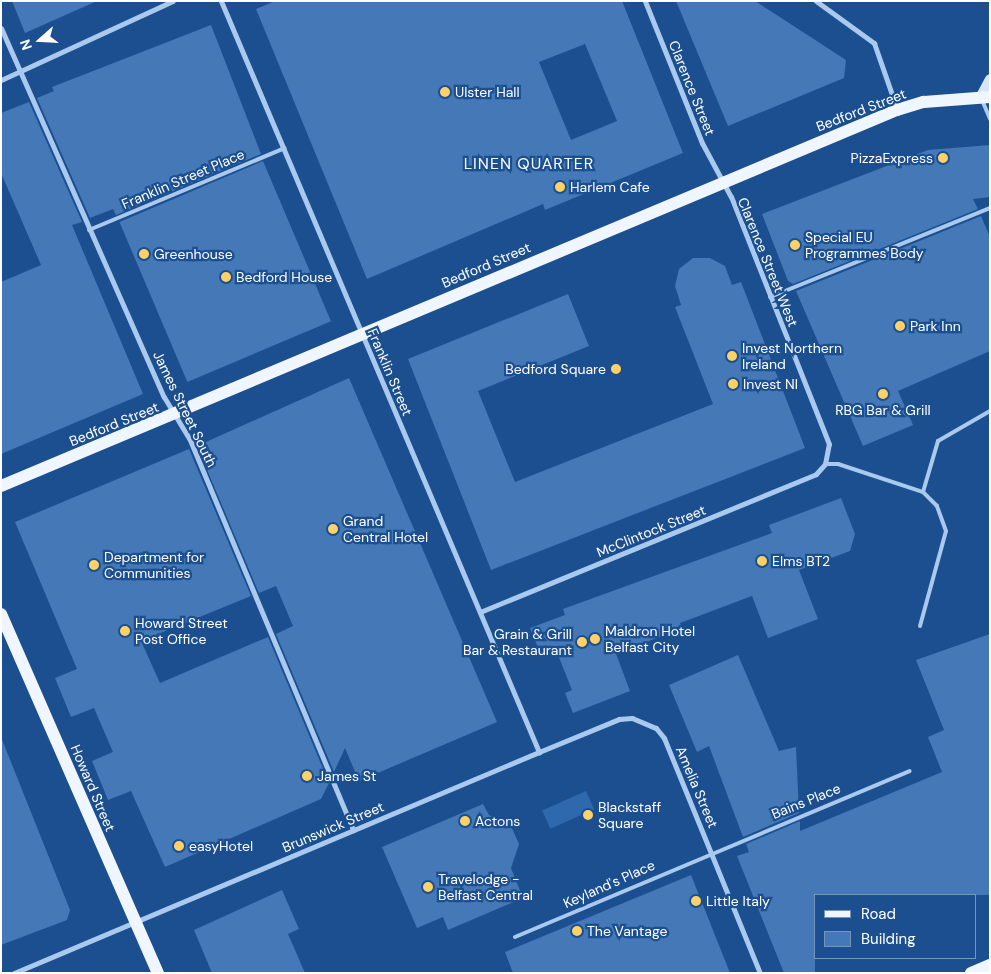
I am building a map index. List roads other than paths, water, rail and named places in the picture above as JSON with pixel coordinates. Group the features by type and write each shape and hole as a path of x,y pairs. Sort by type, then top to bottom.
{"main road":[{"name":"Bedford Street","path":"1,486 178,414 721,181 897,110 985,96"},
{"name":"Howard Street","path":"1,614 158,973"},
{"path":"971,973 990,965"}],"street":[{"path":"1,80 173,1"},
{"name":"Franklin Street","path":"221,1 285,148 539,752"},
{"name":"Clarence Street","path":"645,1 721,181"},
{"path":"816,1 874,43 897,110"},
{"name":"James Street South","path":"1,28 164,397 178,414 353,830"},
{"path":"985,96 990,79"},
{"name":"Clarence Street West","path":"721,181 829,444 825,464"},
{"name":"McClintock Street","path":"480,612 816,474 825,464"},
{"name":"Amelia Street","path":"539,752 620,719 632,718 650,725 664,738 760,973"},
{"name":"Brunswick Street","path":"14,973 539,752"}],"lane":[{"path":"985,96 990,119"},
{"name":"Franklin Street Place","path":"89,230 285,148"},
{"path":"770,297 990,208"},
{"path":"923,492 938,441 990,411"},
{"path":"825,464 848,467 923,492 937,506 946,531 920,626"},
{"name":"Bains Place","path":"712,852 909,771"},
{"name":"Keyland's Place","path":"515,937 712,852"}],"place":[{"name":"Ulster Hall","path":"445,92"},
{"name":"PizzaExpress","path":"943,158"},
{"name":"Harlem Cafe","path":"560,187"},
{"name":"Special EU Programmes Body","path":"795,245"},
{"name":"Greenhouse","path":"144,254"},
{"name":"Bedford House","path":"226,277"},
{"name":"Park Inn","path":"900,326"},
{"name":"Invest Northern Ireland","path":"732,356"},
{"name":"Bedford Square","path":"616,369"},
{"name":"Invest NI","path":"733,384"},
{"name":"RBG Bar & Grill","path":"883,394"},
{"name":"Grand Central Hotel","path":"333,529"},
{"name":"Elms BT2","path":"762,561"},
{"name":"Department for Communities","path":"94,565"},
{"name":"Howard Street Post Office","path":"125,631"},
{"name":"Maldron Hotel Belfast City","path":"595,639"},
{"name":"Grain & Grill Bar & Restaurant","path":"582,642"},
{"name":"James St","path":"307,776"},
{"name":"Blackstaff Square","path":"588,815"},
{"name":"Actons","path":"465,821"},
{"name":"easyHotel","path":"179,846"},
{"name":"Travelodge - Belfast Central","path":"428,887"},
{"name":"Little Italy","path":"696,901"},
{"name":"The Vantage","path":"577,931"}],"district":[{"name":"LINEN QUARTER","path":"529,164"}]}
